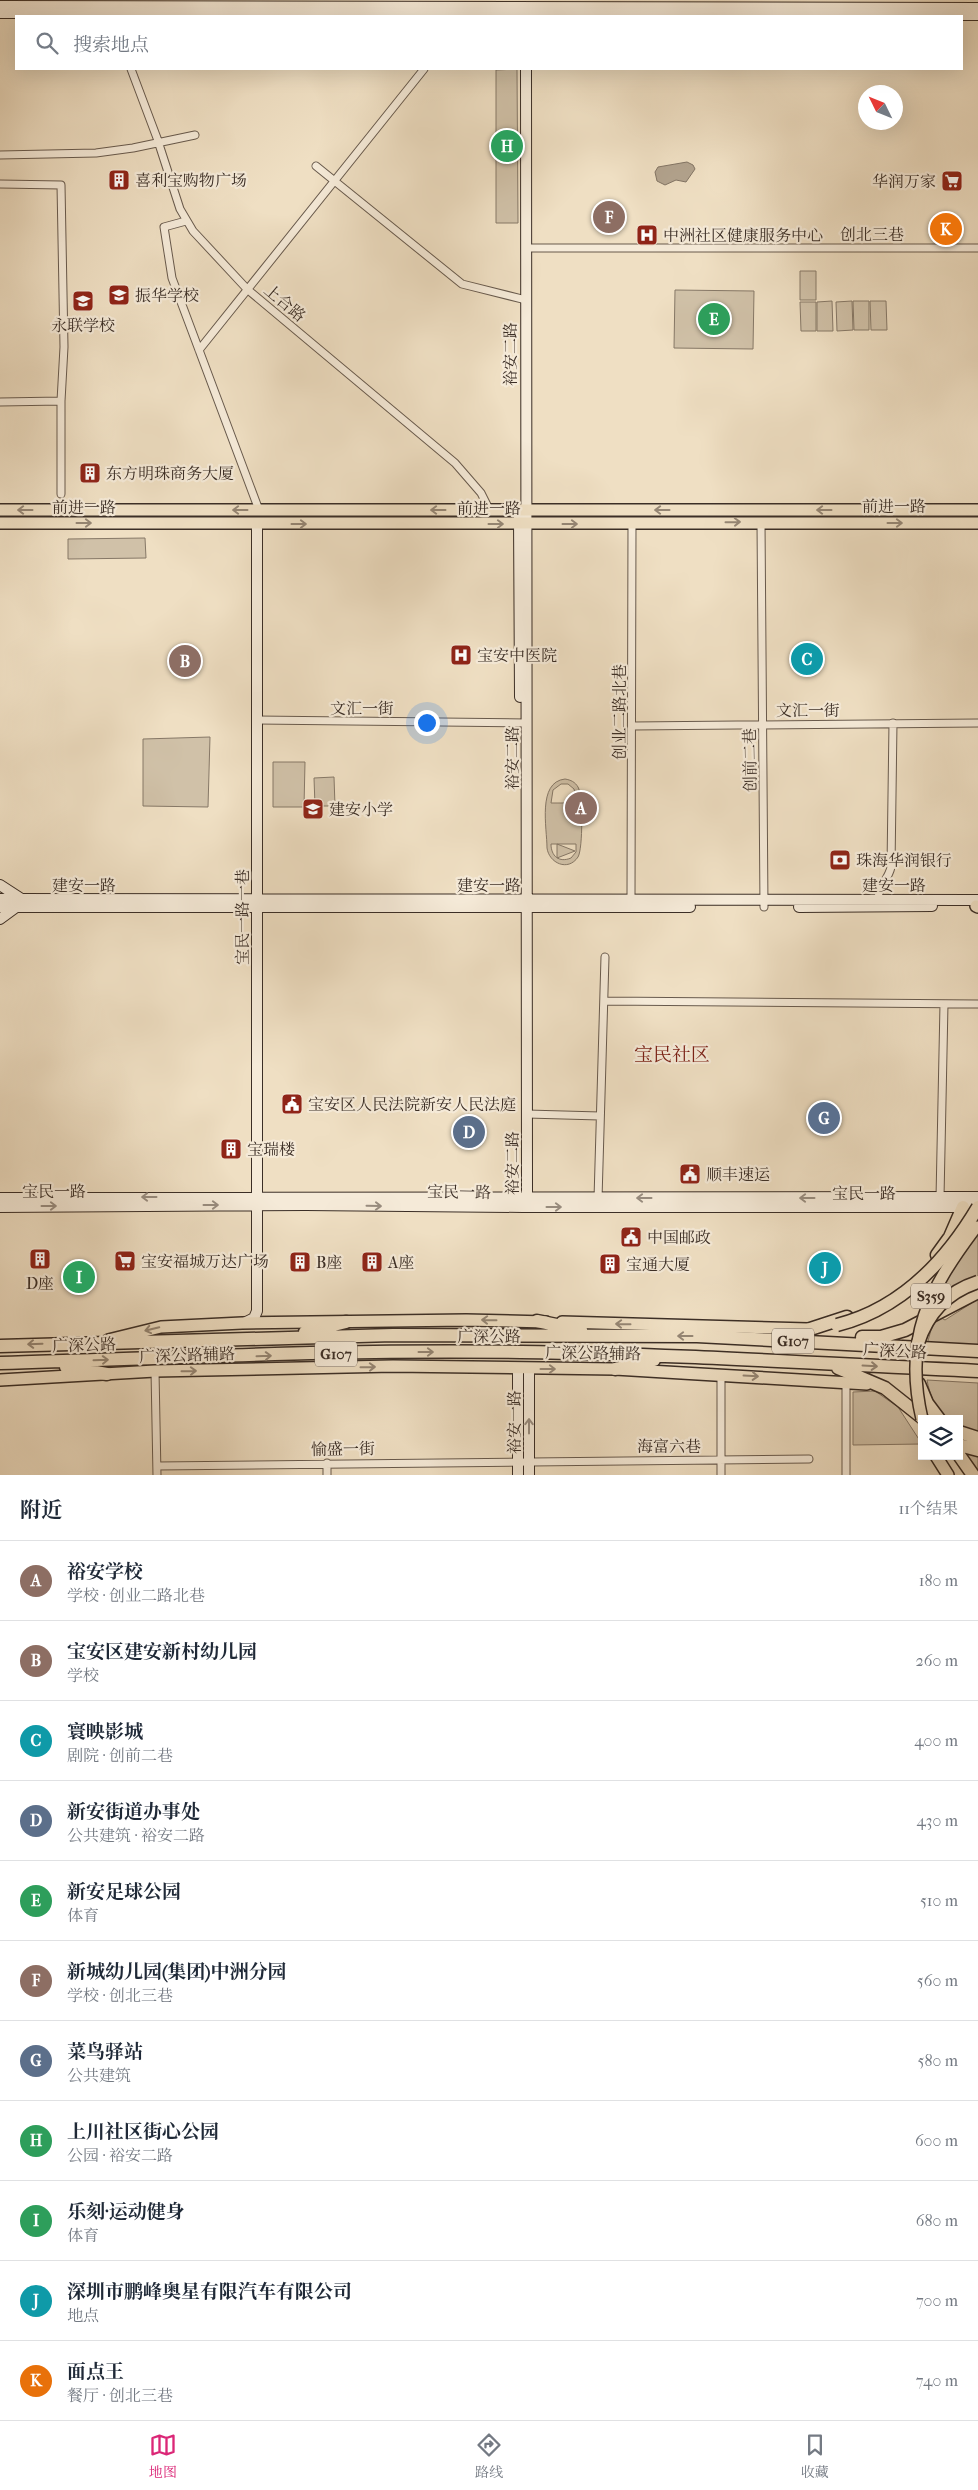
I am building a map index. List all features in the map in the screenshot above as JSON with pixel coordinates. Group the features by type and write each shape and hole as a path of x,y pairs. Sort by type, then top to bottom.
{"highway":[{"path":"795,1334 875,1305 911,1280 929,1264 944,1246 963,1207"},
{"path":"812,1329 837,1325 876,1311 913,1286 942,1256 978,1207"},
{"path":"918,1343 923,1329 939,1304 957,1291 978,1282"},
{"path":"720,1338 795,1334 881,1337 906,1330 978,1292"},
{"path":"281,1338 346,1322"},
{"path":"537,1322 608,1336"},
{"name":"广深公路","path":"0,1346 393,1335 608,1336 720,1338 978,1351"},
{"name":"广深公路","path":"0,1363 394,1352 520,1352 672,1356 978,1371"},
{"path":"615,1369 672,1356"},
{"path":"36,1362 107,1374"},
{"path":"821,1363 854,1373 885,1388 918,1415"},
{"path":"916,1377 927,1404 936,1415"},
{"path":"963,1433 978,1438"},
{"path":"963,1445 978,1450"},
{"path":"962,1460 973,1475"}],"main road":[{"path":"0,6 523,9 686,7 978,8"},
{"path":"812,7 978,15"},
{"path":"0,13 395,15 523,9"},
{"name":"裕安二路","path":"520,70 522,511 524,524 524,1201"},
{"name":"裕安二路","path":"522,300 526,248 526,70"},
{"name":"前进一路","path":"0,510 978,510"},
{"path":"619,510 614,514 613,518 619,524"},
{"name":"前进一路","path":"0,523 978,523"},
{"name":"宝民一路一巷","path":"257,1311 258,524"},
{"path":"0,885 20,903 0,919"},
{"name":"建安一路","path":"0,900 20,903 524,904 765,903 878,899 977,905"},
{"name":"建安一路","path":"524,904 631,900 977,905"},
{"name":"建安一路","path":"0,907 20,903"},
{"name":"裕安二路","path":"524,904 527,1114 524,1201"},
{"name":"宝民一路","path":"524,1201 598,1198 978,1197"},
{"name":"宝民一路","path":"0,1198 257,1201 524,1201 978,1207"},
{"name":"宝民一路","path":"0,1206 257,1201"},
{"name":"S359","path":"916,1377 918,1343 925,1311 935,1286 978,1224"},
{"path":"242,1323 250,1321 257,1311 261,1318 272,1323"},
{"name":"广深公路辅路","path":"96,1343 161,1327 242,1323 537,1322 812,1329"},
{"name":"广深公路辅路","path":"0,1380 155,1372 392,1366 615,1369 846,1381 885,1388"},
{"name":"裕安一路","path":"524,1369 529,1475"},
{"name":"裕安一路","path":"518,1475 524,1369"},
{"path":"916,1377 922,1415"},
{"path":"939,1460 948,1475"}],"street":[{"name":"上合路","path":"131,70 159,143 180,209 186,221 205,245 247,289 455,463 481,493 490,510"},
{"path":"199,350 423,70"},
{"path":"0,155 96,153 195,135"},
{"path":"316,166 462,284 522,300"},
{"path":"0,184 61,185 64,347 61,402 62,494"},
{"path":"186,221 164,227 172,278 259,510"},
{"name":"创北三巷","path":"526,248 978,248"},
{"path":"0,402 61,402"},
{"name":"创前二巷","path":"761,522 764,613 765,903"},
{"name":"创业二路北巷","path":"631,900 633,726 632,523"},
{"name":"文汇一街","path":"257,720 524,722"},
{"name":"文汇一街","path":"633,726 686,727 763,723 978,723"},
{"path":"878,899 879,888 890,873 891,867 893,723"},
{"path":"598,1198 605,957"},
{"path":"604,1001 978,1004"},
{"path":"940,1198 944,1004"},
{"path":"527,1114 600,1116"},
{"path":"155,1372 157,1475"},
{"path":"721,1374 721,1475"},
{"path":"846,1381 846,1475"},
{"name":"海富六巷","path":"529,1461 809,1459"},
{"name":"愉盛一街","path":"157,1466 529,1461"},
{"path":"327,1463 327,1475"}],"shaded area":[{"path":"496,70 517,70 518,223 496,223"},
{"path":"687,162 693,165 695,169 686,182 676,180 665,185 657,181 655,172 658,167"},
{"path":"800,271 816,271 816,300 800,300"},
{"path":"675,290 754,291 753,349 674,348"},
{"path":"832,301 833,331 817,331 817,302"},
{"path":"852,301 853,330 837,331 836,302"},
{"path":"853,301 869,301 869,330 854,330"},
{"path":"870,301 886,301 887,330 871,330"},
{"path":"800,302 816,302 816,331 801,331"},
{"path":"145,538 146,558 68,559 68,539"},
{"path":"210,737 208,807 143,806 143,739"},
{"path":"273,762 305,762 304,807 273,807"},
{"path":"334,777 335,806 315,806 314,778"},
{"path":"565,779 574,783 578,787 581,800 582,833 580,852 574,862 564,865 551,858 547,848 545,818 547,797 550,788 556,782","holes":["561,784 568,784 574,789 577,803 551,803 553,790","551,844 576,844 576,852 571,858 563,860 556,857 552,852"]},
{"path":"557,844 575,851 557,858"},
{"path":"978,1234 978,1279 935,1302 948,1276"},
{"path":"978,1299 978,1350 926,1348 931,1330 938,1316 945,1320"},
{"path":"927,1380 978,1383 978,1435 963,1429 963,1415 943,1415 930,1391"},
{"path":"875,1391 898,1407 918,1438 918,1444 853,1445 853,1392"},
{"path":"966,1452 978,1455 978,1474 964,1456"}],"place":[{"name":"上川社区街心公园","path":"507,146"},
{"name":"喜利宝购物广场","path":"119,180"},
{"name":"华润万家","path":"952,181"},
{"name":"新城幼儿园(集团)中洲分园","path":"609,217"},
{"name":"面点王","path":"946,229"},
{"name":"中洲社区健康服务中心","path":"647,235"},
{"name":"振华学校","path":"119,295"},
{"name":"永联学校","path":"83,301"},
{"name":"新安足球公园","path":"714,319"},
{"name":"东方明珠商务大厦","path":"90,473"},
{"name":"宝安中医院","path":"461,655"},
{"name":"寰映影城","path":"807,659"},
{"name":"宝安区建安新村幼儿园","path":"185,661"},
{"name":"裕安学校","path":"581,808"},
{"name":"建安小学","path":"313,809"},
{"name":"珠海华润银行","path":"840,860"},
{"name":"宝安区人民法院新安人民法庭","path":"292,1104"},
{"name":"菜鸟驿站","path":"824,1118"},
{"name":"新安街道办事处","path":"469,1132"},
{"name":"宝瑞楼","path":"231,1149"},
{"name":"顺丰速运","path":"690,1174"},
{"name":"中国邮政","path":"631,1237"},
{"name":"D座","path":"40,1259"},
{"name":"宝安福城万达广场","path":"125,1261"},
{"name":"B座","path":"300,1262"},
{"name":"A座","path":"372,1262"},
{"name":"宝通大厦","path":"610,1264"},
{"name":"深圳市鹏峰奥星有限汽车有限公司","path":"825,1268"},
{"name":"乐刻·运动健身","path":"79,1277"}],"district":[{"name":"宝民社区","path":"672,1055"}]}
